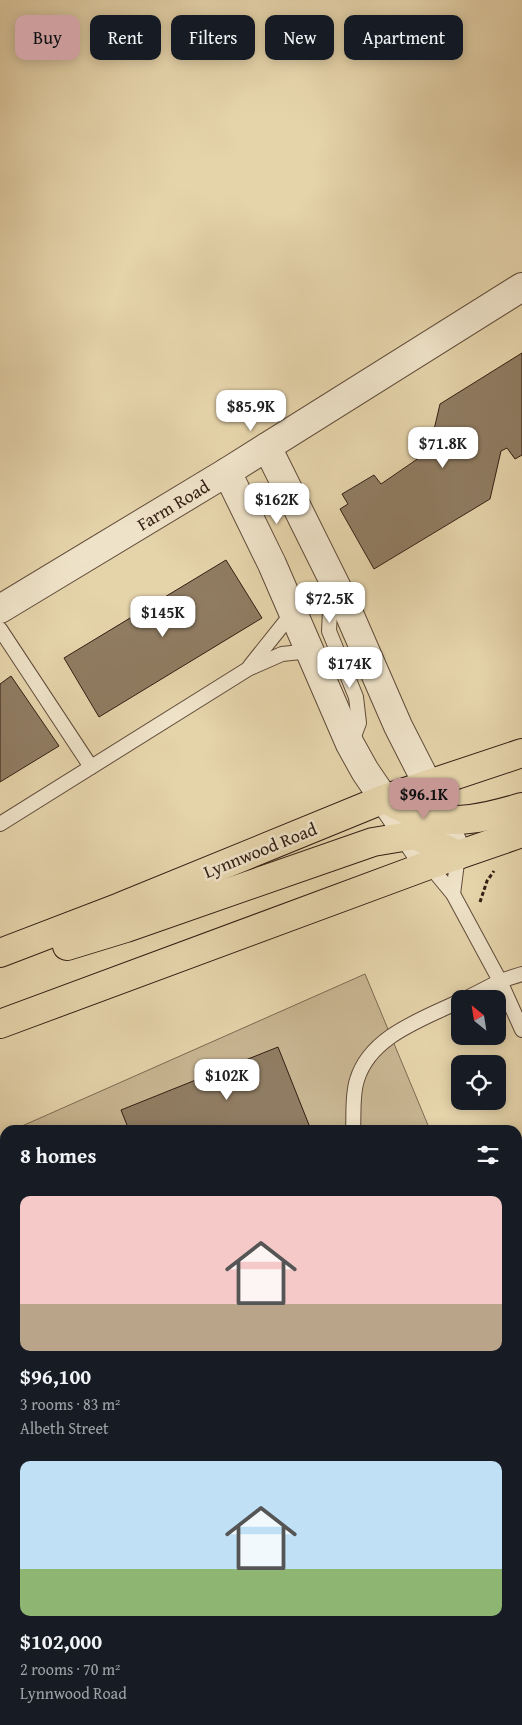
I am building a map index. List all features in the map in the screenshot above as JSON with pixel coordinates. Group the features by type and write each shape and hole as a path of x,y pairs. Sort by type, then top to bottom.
{"main road":[{"name":"Lynnwood Road","path":"0,953 120,908 384,799 427,783 522,753"},
{"path":"384,799 420,816 443,820 468,820 522,807"},
{"path":"0,1024 429,865 522,833"},
{"path":"0,964 126,928 373,842 408,835 422,837 458,855"}],"street":[{"name":"Farm Road","path":"0,609 227,472 522,287"},
{"path":"267,447 344,602 398,726 427,783 458,855"},
{"path":"227,472 272,564 350,744 384,799 429,865"}],"lane":[{"path":"344,602 330,611 328,620 329,631 356,697 359,723 350,744"},
{"path":"248,669 293,612"},
{"path":"0,629 91,767"},
{"path":"0,824 248,669 282,654 310,651"},
{"path":"453,894 458,855"},
{"path":"429,865 453,894 500,981 522,1030"},
{"path":"482,990 500,981 522,974"},
{"path":"354,1125 356,1082 361,1069 370,1057 392,1035 451,1006"}],"path":[{"path":"475,934 478,906 487,881 498,865"}],"shaded area":[{"path":"365,974 428,1125 24,1125"}],"building":[{"path":"522,353 522,455 515,459 507,448 501,451 490,499 374,569 340,509 348,504 342,494 374,475 381,484 429,451 440,404"},
{"path":"226,560 262,618 99,717 64,658"},
{"path":"11,676 59,746 0,782 0,684"},
{"path":"278,1047 309,1125 127,1125 121,1110"}]}
